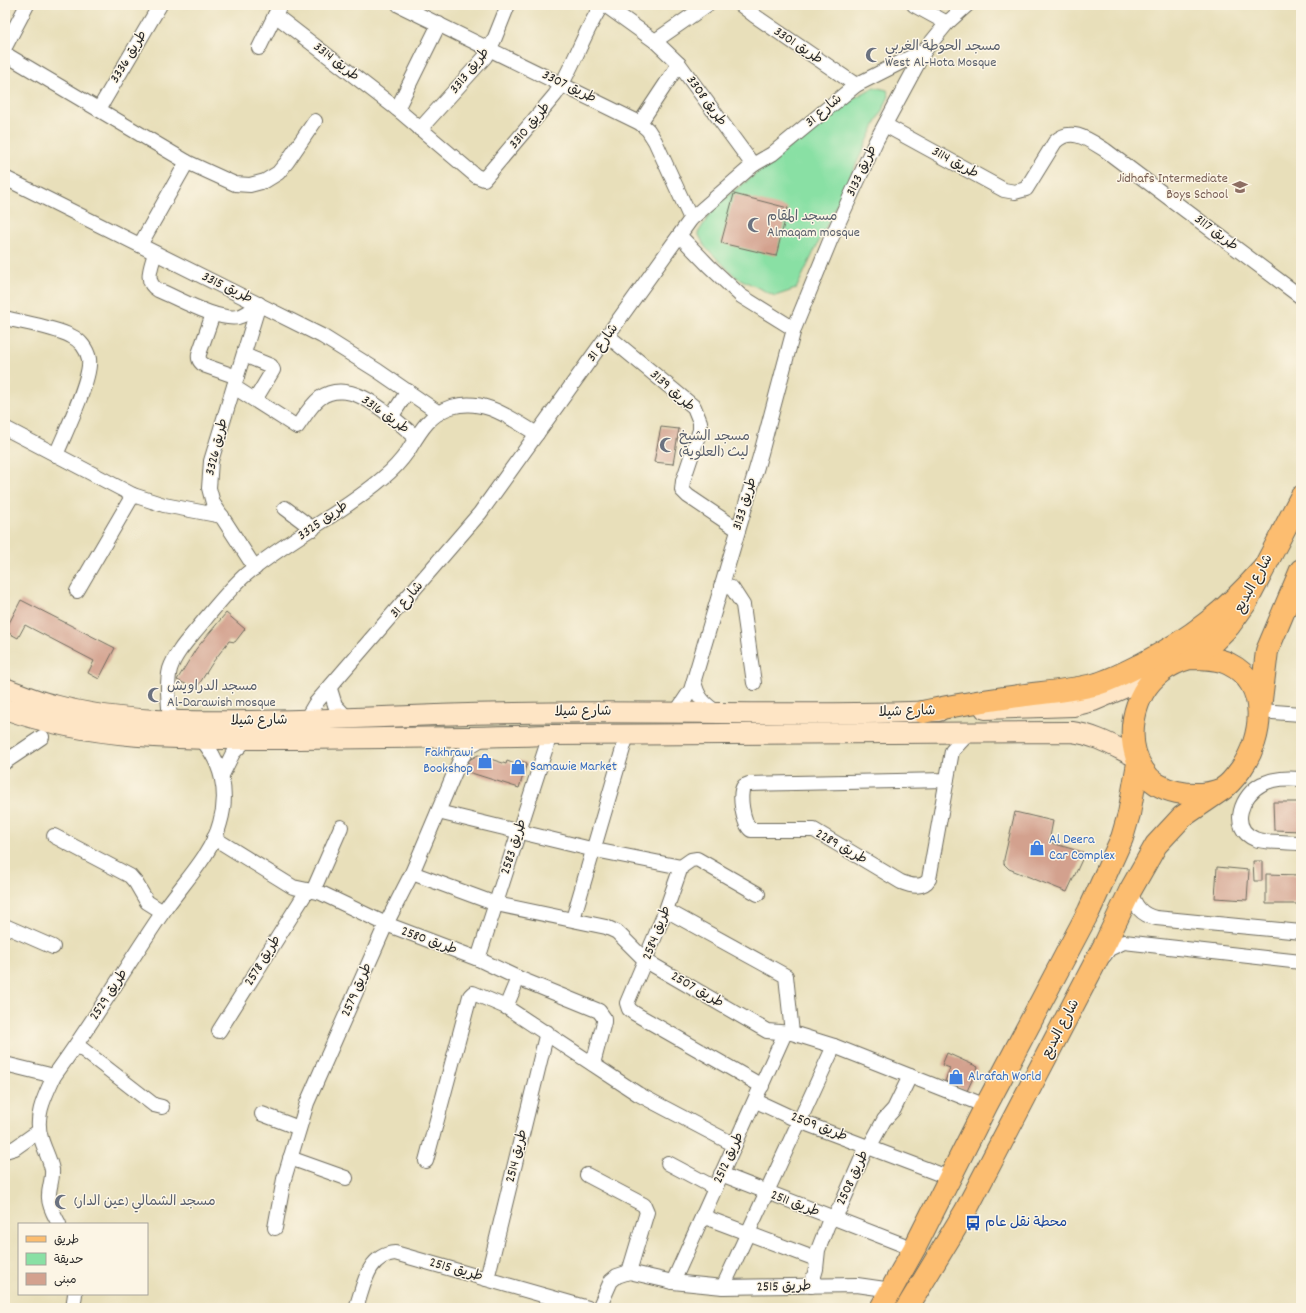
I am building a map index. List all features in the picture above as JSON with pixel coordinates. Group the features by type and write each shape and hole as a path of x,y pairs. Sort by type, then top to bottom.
{"main road":[{"name":"شارع البديع","path":"1190,658 1213,642 1229,626 1247,601 1301,497"},
{"path":"923,712 959,704 1069,690 1098,683 1122,674 1182,642 1200,629 1247,586 1263,569"},
{"path":"1260,711 1246,676 1237,669 1219,661 1190,658 1171,665 1159,673 1146,688 1136,709 1133,727 1133,746 1137,760 1149,779 1168,790 1186,794 1205,794 1222,788 1236,776 1251,750 1258,728 1268,651 1301,570"},
{"name":"شارع شيلا","path":"5,688 53,705 85,712 205,722 305,721 347,718 606,711 673,714 844,714 1073,706 1093,700 1159,673"},
{"name":"شارع شيلا","path":"5,709 41,721 114,734 201,739 1072,732 1088,734 1137,760"},
{"path":"887,1299 914,1249 986,1106 1089,911 1104,879 1124,832 1129,814 1137,760"},
{"name":"شارع البديع","path":"907,1308 965,1212 1079,993 1130,891 1156,844 1182,817 1222,788"}],"street":[{"path":"5,47 28,5"},
{"name":"طريق 3336","path":"99,109 160,5"},
{"name":"طريق 3307","path":"399,5 427,11 439,24 640,123 648,130 654,141 691,219"},
{"name":"طريق 3313","path":"420,129 479,66 490,49 508,5"},
{"name":"طريق 3310","path":"484,179 547,106 563,84 592,20 602,5"},
{"name":"طريق 3308","path":"605,5 655,41 678,64 752,165"},
{"path":"655,41 707,5"},
{"name":"طريق 3301","path":"741,5 856,85"},
{"path":"914,5 948,23 967,5"},
{"path":"259,48 278,10"},
{"name":"طريق 3314","path":"278,10 476,176 484,179"},
{"name":"طريق 3133","path":"673,714 686,699 694,681 737,529 761,453 794,329 830,240 885,125 925,50 948,23"},
{"path":"397,109 439,24"},
{"name":"شارع 31","path":"305,721 316,704 480,513 691,219 752,165 772,154 856,85 925,50"},
{"path":"5,54 187,162 235,184 250,185 265,181 278,173 315,122"},
{"path":"640,123 678,64"},
{"name":"طريق 3114","path":"885,125 1004,190 1015,192 1026,189"},
{"name":"طريق 3117","path":"1026,189 1055,142 1061,136 1072,134 1083,137 1105,150 1301,297"},
{"path":"140,245 187,162"},
{"name":"طريق 3315","path":"5,178 322,336 408,391 439,413"},
{"path":"680,236 741,296 794,329"},
{"path":"155,253 149,277 154,288 213,314 225,317 238,317 250,312 259,304"},
{"name":"طريق 3326","path":"255,568 213,503 208,488 209,472 259,304"},
{"path":"213,314 198,359 201,364 236,382 254,400 272,373 272,368 244,355"},
{"path":"5,318 70,335 82,345 89,359 88,375 56,455"},
{"name":"طريق 3139","path":"608,336 694,408 700,422 700,430 683,481 682,490 688,496 737,529"},
{"path":"391,417 408,391"},
{"name":"طريق 3316","path":"254,400 297,426 314,403 330,394 349,393 359,395 368,399 416,437"},
{"name":"طريق 3325","path":"170,720 169,677 175,658 223,598 255,568 313,529 391,471 408,450 421,429 439,413 464,404 480,404 494,409 537,434"},
{"path":"5,428 133,495 164,505 222,516"},
{"path":"77,591 133,495"},
{"path":"285,508 313,529"},
{"path":"722,586 732,588 743,605 754,683"},
{"path":"694,681 700,699 718,713"},
{"path":"330,689 335,705 347,718"},
{"path":"1260,711 1301,714"},
{"path":"939,733 952,751 969,733"},
{"name":"طريق 2583","path":"478,959 550,735"},
{"path":"573,919 595,850 627,735"},
{"path":"5,762 42,737"},
{"name":"طريق 2579","path":"275,1228 284,1179 307,1103 386,924 412,873 460,760 470,746 485,737"},
{"path":"441,738 453,749 460,760"},
{"name":"طريق 2529","path":"58,1223 52,1212 49,1198 52,1177 51,1165 39,1131 38,1120 41,1105 54,1076 77,1045 163,912 206,852 214,838 222,814 222,775 214,756 201,739"},
{"name":"طريق 2529","path":"222,775 233,753 247,739"},
{"name":"طريق 2289","path":"947,780 749,784 742,788 741,793 746,825 751,830 814,830 901,882 915,886 922,885 929,879 947,780 952,751"},
{"path":"1301,779 1276,779 1251,791 1241,804 1240,821 1245,832 1255,839 1301,843"},
{"path":"438,812 595,850 681,867 691,860 697,859 758,894"},
{"name":"طريق 2578","path":"219,1031 310,891 341,827"},
{"path":"54,836 130,876 147,902 163,912"},
{"name":"طريق 2580","path":"214,838 293,887 328,896 386,924 478,959 518,978 596,1009 602,1014 604,1022 593,1064"},
{"name":"طريق 2584","path":"681,867 646,961 629,997 627,1003 629,1009 762,1086"},
{"name":"طريق 2507","path":"412,873 496,904 573,919 617,932 646,961 767,1031 788,1033 834,1046 986,1106"},
{"path":"1130,891 1137,907 1149,917 1301,932"},
{"path":"666,910 786,976 788,1033"},
{"path":"5,926 53,947"},
{"path":"1079,993 1109,949 1124,942 1301,962"},
{"path":"506,1007 518,978"},
{"path":"426,1161 470,996 473,993 477,993 506,1007 547,1032 643,1097 735,1145"},
{"name":"طريق 2514","path":"487,1279 547,1032"},
{"name":"طريق 2512","path":"673,1282 721,1174 788,1033"},
{"path":"77,1045 154,1105 162,1107"},
{"path":"723,1287 834,1046"},
{"path":"5,1064 54,1076"},
{"name":"طريق 2508","path":"811,1286 816,1269 818,1250 832,1218 840,1208 868,1146 876,1136 884,1120 894,1109 910,1076"},
{"name":"طريق 2509","path":"756,1101 799,1120 950,1178"},
{"path":"262,1114 300,1128"},
{"path":"5,1151 15,1148 39,1131"},
{"path":"290,1158 346,1178"},
{"path":"668,1163 715,1188"},
{"path":"587,1174 644,1205 647,1212 629,1272 617,1276 611,1281 599,1308"},
{"name":"طريق 2511","path":"721,1174 914,1249"},
{"path":"702,1216 816,1259"},
{"name":"طريق 2515","path":"356,1308 371,1265 382,1256 388,1254 402,1254 588,1308"},
{"name":"طريق 2515","path":"629,1272 673,1282 723,1287 857,1285 887,1299"},
{"path":"73,1308 75,1295"}],"green space":[{"path":"874,87 887,90 889,96 796,289 775,296 736,277 705,247 698,233 715,206 844,104"}],"building":[{"name":"مسجد المقام Almaqam mosque","path":"734,194 788,208 776,256 721,243"},
{"name":"مسجد الشيخ ليث (العلوية)","path":"661,427 679,429 673,464 654,462"},
{"path":"21,600 115,648 99,679 88,673 94,661 25,625 18,638 5,631"},
{"path":"226,613 245,629 235,642 229,641 213,662 196,689 177,680 196,649"},
{"path":"478,755 506,764 507,761 515,764 517,760 527,763 519,788 465,771 469,760"},
{"path":"1273,802 1301,802 1301,831 1274,830"},
{"name":"Al Deera Car Complex","path":"1015,812 1053,821 1049,842 1085,853 1067,892 1009,869 1004,864"},
{"path":"1253,861 1262,861 1262,881 1254,881"},
{"path":"1217,867 1249,870 1247,900 1215,898"},
{"path":"1266,874 1299,875 1298,904 1266,904"},
{"path":"947,1053 978,1067 967,1091 945,1081 950,1068 942,1065"}],"place":[{"name":"مسجد الحوطة الغربي West Al-Hota Mosque","path":"873,55"},
{"name":"Jidhafs Intermediate Boys School","path":"1240,187"},
{"name":"مسجد المقام Almaqam mosque","path":"755,225"},
{"name":"مسجد الشيخ ليث (العلوية)","path":"667,445"},
{"name":"مسجد الدراويش Al-Darawish mosque","path":"155,695"},
{"name":"Fakhrawi Bookshop","path":"485,761"},
{"name":"Samawie Market","path":"518,767"},
{"name":"Al Deera Car Complex","path":"1037,848"},
{"name":"Alrafah World","path":"956,1077"},
{"name":"مسجد الشمالي (عين الدار)","path":"62,1202"},
{"name":"محطة نقل عام","path":"973,1223"}]}
